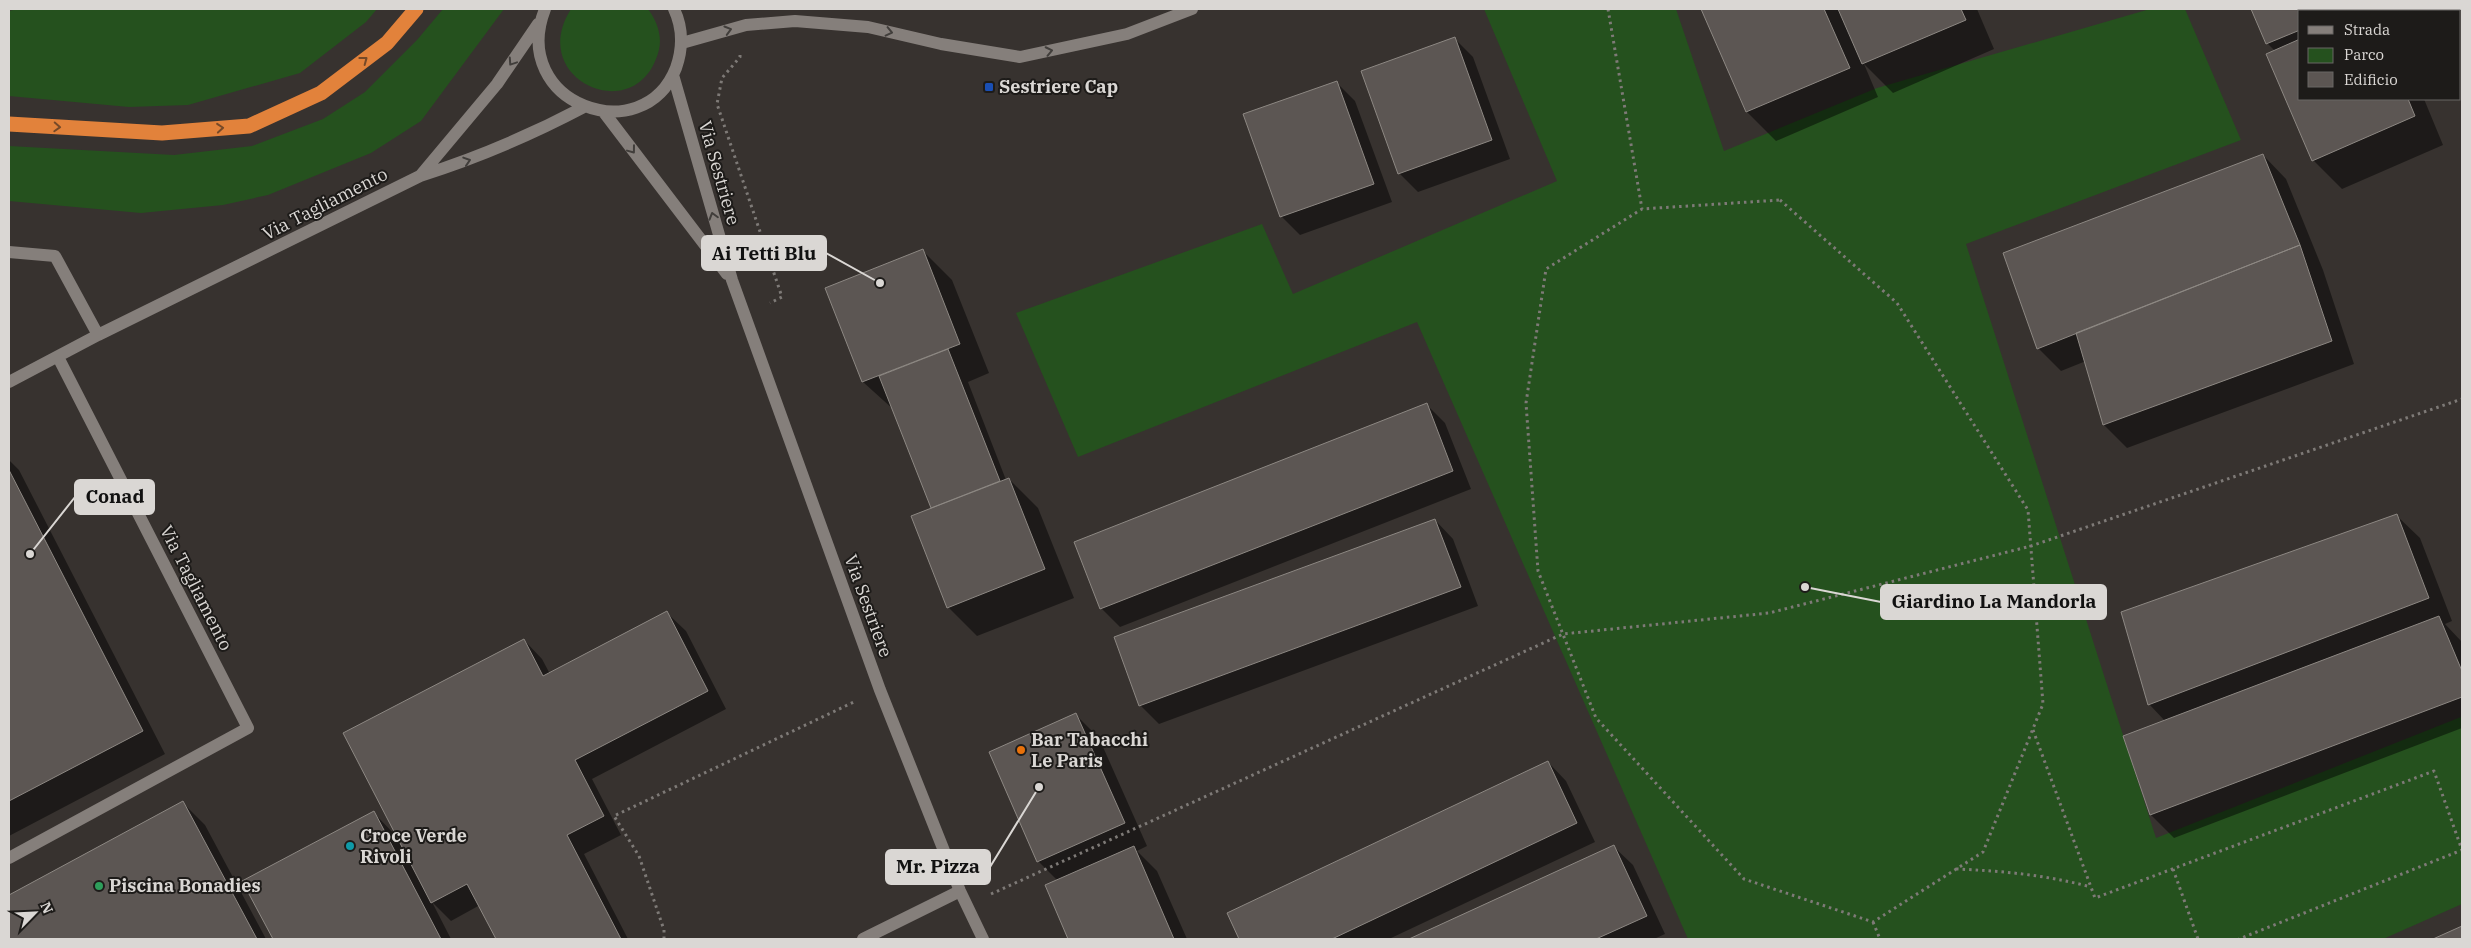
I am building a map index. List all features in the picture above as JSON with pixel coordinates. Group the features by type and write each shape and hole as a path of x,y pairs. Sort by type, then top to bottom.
{"highway":[{"path":"9,124 162,134 249,126 321,93 387,43 416,9"}],"street":[{"path":"545,9 540,22 538,43 542,64 552,83 566,97 584,107 602,111 623,110 643,104 660,92 673,75 679,60 682,43 680,21 674,9"},
{"path":"682,43 746,24 795,21 868,27 941,44 1020,56 1126,34 1192,9"},
{"name":"Via Tagliamento","path":"420,176 497,84 540,22"},
{"name":"Via Sestriere","path":"673,75 732,280 880,690 960,892 983,939"},
{"name":"Via Tagliamento","path":"9,382 98,335 420,176 474,159 542,129 584,107"},
{"name":"Via Sestriere","path":"602,111 732,280"},
{"path":"9,252 55,256 98,335"},
{"name":"Via Tagliamento","path":"9,858 248,728 58,357"},
{"path":"863,939 960,892"}],"path":[{"path":"1608,9 1642,209"},
{"path":"740,57 722,78 717,104 782,297 745,316"},
{"path":"1873,922 1983,852 2043,704 2028,510 1897,303 1780,200 1642,209 1546,269 1526,404 1538,571 1596,718 1744,879 1873,922 1880,939"},
{"path":"967,905 1563,634 1769,613 2031,546 2462,399"},
{"path":"664,939 664,930 639,856 614,816 880,690"},
{"path":"2032,729 2096,898 2434,771 2462,850 2239,939"},
{"path":"1956,869 2026,873 2054,877 2091,887"},
{"path":"2173,869 2198,939"}],"green space":[{"path":"17,9 377,9 366,22 300,73 188,105 129,107 9,96 9,11"},
{"path":"443,9 504,9 421,121 371,153 268,195 223,205 141,213 9,201 9,146 174,155 252,146 323,119 365,92 417,40"},
{"path":"571,9 648,9 659,33 660,46 656,59 643,79 626,89 606,91 587,85 572,73 562,55 561,34"},
{"path":"1484,9 1676,9 1724,151 1877,88 2150,9 2185,9 2241,140 1966,244 2156,838 2461,717 2462,904 2383,939 1688,939 1417,322 1078,457 1016,313 1262,224 1293,294 1557,181"}],"building":[{"path":"1701,9 1824,9 1850,68 1746,112"},
{"path":"1838,9 1961,9 1966,20 1862,64"},
{"path":"2251,9 2348,9 2298,10 2298,31 2266,44"},
{"path":"1455,37 1492,140 1398,174 1361,71"},
{"path":"2298,40 2298,100 2408,100 2415,116 2312,161 2266,54"},
{"path":"1337,81 1374,184 1280,217 1243,114"},
{"path":"2263,154 2300,245 2037,349 2003,253"},
{"path":"2300,245 2332,341 2103,425 2076,333"},
{"path":"923,249 960,344 862,382 825,288"},
{"path":"948,349 1000,481 931,508 879,376"},
{"path":"1427,403 1453,471 1100,609 1074,542"},
{"path":"9,470 143,731 9,801"},
{"path":"1009,478 1045,569 947,608 911,516"},
{"path":"2397,514 2429,598 2148,705 2121,612"},
{"path":"1435,519 1461,587 1139,706 1114,637"},
{"path":"667,611 708,691 575,760 604,816 567,835 621,939 496,939 467,884 431,903 343,733 524,639 543,676"},
{"path":"2439,616 2462,671 2462,697 2150,815 2123,736"},
{"path":"1076,713 1125,823 1037,862 989,752"},
{"path":"1548,761 1577,823 1332,939 1239,939 1227,913"},
{"path":"183,801 257,939 9,939 9,895"},
{"name":"Croce Verde Rivoli","path":"374,811 441,939 273,939 242,881"},
{"path":"1614,845 1647,916 1596,939 1409,939"},
{"path":"1134,846 1174,939 1068,939 1045,885"},
{"path":"2462,926 2462,939 2433,939"}],"place":[{"name":"Sestriere Cap","path":"989,87"},
{"name":"Ai Tetti Blu","path":"880,283"},
{"name":"Conad","path":"30,554"},
{"name":"Giardino La Mandorla","path":"1805,587"},
{"name":"Bar Tabacchi Le Paris","path":"1021,750"},
{"name":"Mr. Pizza","path":"1039,787"},
{"name":"Croce Verde Rivoli","path":"350,846"},
{"name":"Piscina Bonadies","path":"99,886"}]}
